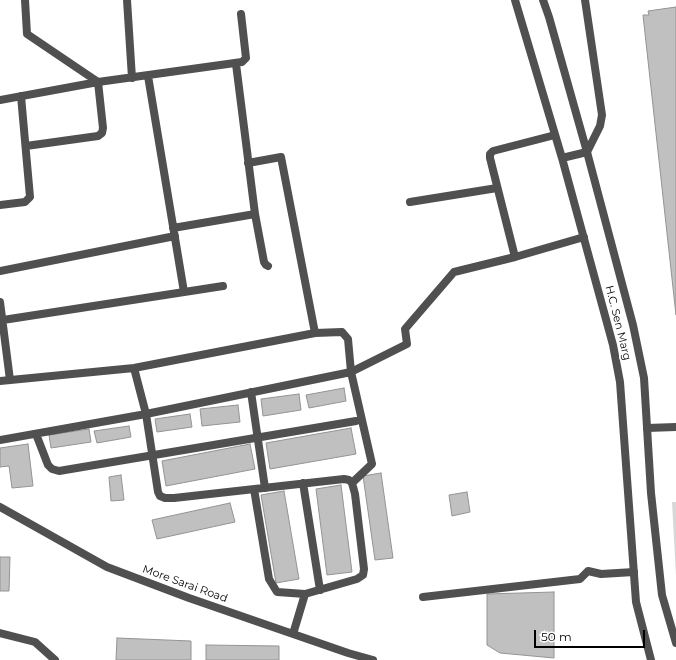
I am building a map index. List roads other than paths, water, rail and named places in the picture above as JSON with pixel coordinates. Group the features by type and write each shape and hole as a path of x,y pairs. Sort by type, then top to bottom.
{"street":[{"path":"25,0 27,34 98,82 104,128 102,133 98,136 26,146"},
{"path":"127,0 132,78"},
{"name":"H.C. Sen Marg","path":"515,0 562,158 613,345 620,382 636,602 651,660"},
{"name":"H.C. Sen Marg","path":"543,0 550,18 587,152 633,325 644,378 651,493 662,595 676,643"},
{"path":"562,158 587,152 600,126 602,115 585,0"},
{"path":"0,100 98,82 242,62 246,58 241,14"},
{"path":"236,64 255,214 264,262 268,266"},
{"path":"148,76 184,292"},
{"path":"0,206 25,202 30,197 21,96"},
{"path":"515,257 490,158 491,153 555,134"},
{"path":"248,163 281,157 316,333"},
{"path":"410,202 497,188"},
{"path":"0,271 255,214"},
{"path":"0,440 146,414 351,372 407,344 405,328 454,272 515,257 584,237"},
{"path":"3,320 223,286"},
{"path":"0,302 10,380"},
{"path":"0,381 134,368 316,333 342,332 348,339 351,372 372,464 352,483"},
{"path":"134,368 146,414 158,492 160,496 165,498 174,498 303,483 344,479 349,480 352,483 355,494 364,569 363,575 357,579 305,594 277,592 269,579 254,489"},
{"path":"251,392 265,488"},
{"path":"36,434 48,465 52,469 59,471 356,421"},
{"path":"647,428 676,427"},
{"path":"303,483 320,590"},
{"name":"More Sarai Road","path":"0,507 108,567 189,598 348,653 373,660"},
{"path":"423,597 580,578 588,571 601,574 634,572"},
{"path":"293,634 305,594"},
{"path":"0,633 35,642 54,660"}]}
